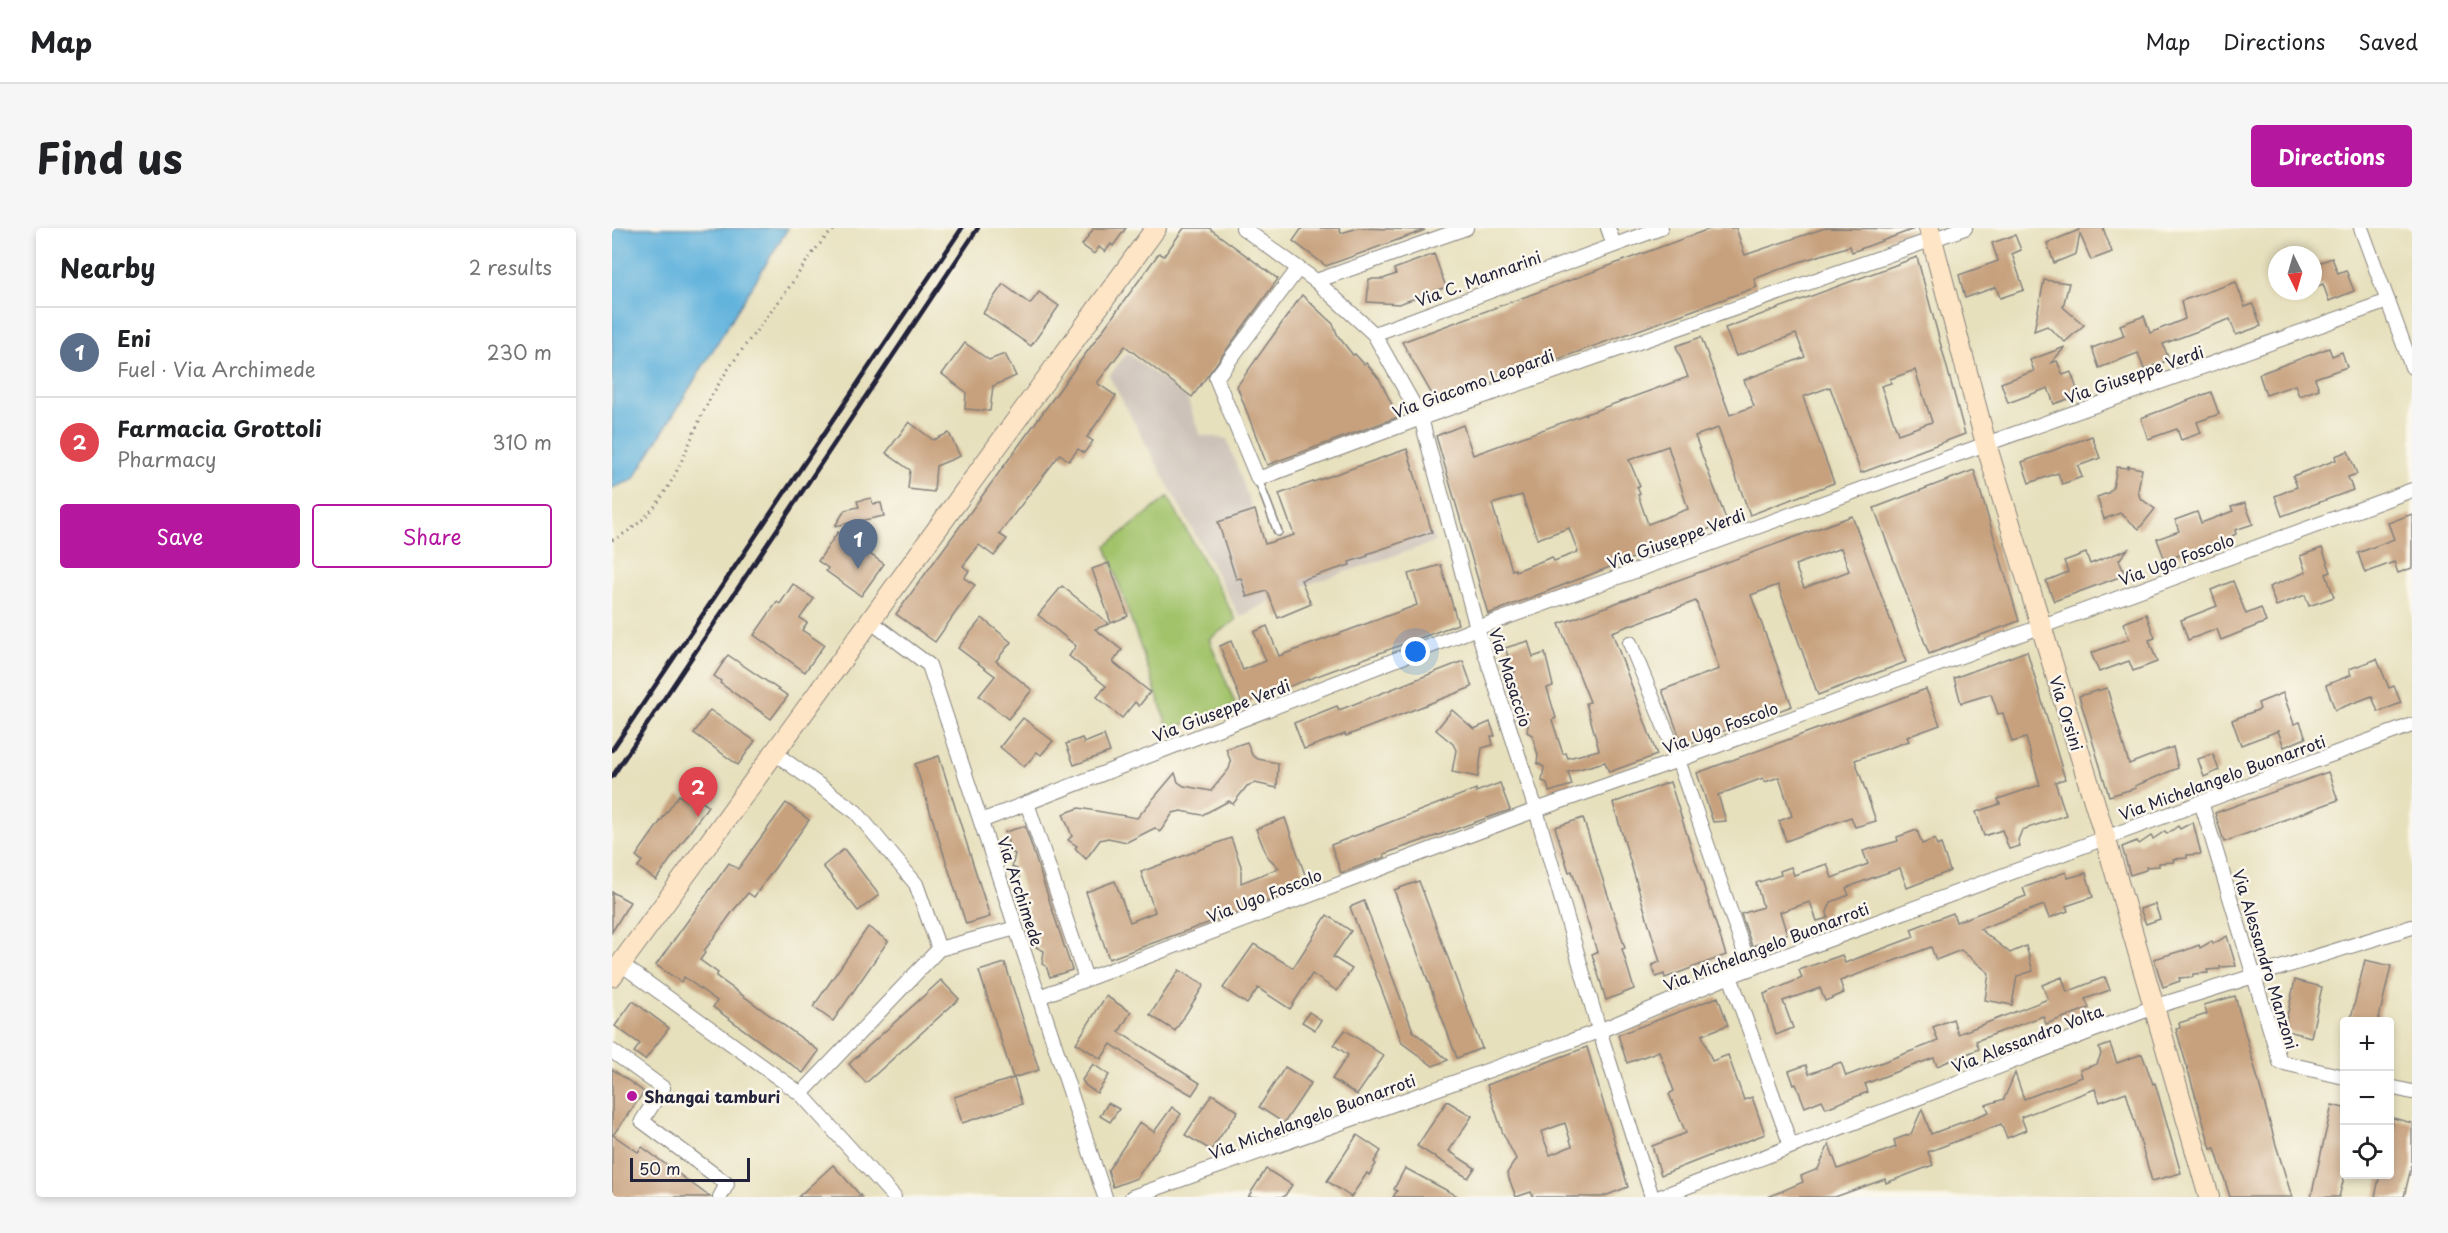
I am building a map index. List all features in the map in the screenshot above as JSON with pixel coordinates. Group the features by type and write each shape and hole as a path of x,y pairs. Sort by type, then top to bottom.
{"main road":[{"path":"617,970 1156,228"},
{"name":"Via Orsini","path":"1930,233 1986,444 2105,837 2209,1197"}],"street":[{"name":"Via Masaccio","path":"1243,228 1316,281 1374,334 1421,418 1478,628 1536,810 1599,1031 1652,1197"},
{"path":"1316,281 1466,228"},
{"path":"1608,228 1614,245"},
{"name":"Via C. Mannarini","path":"1374,334 1661,228"},
{"name":"Via Giacomo Leopardi","path":"1258,479 1930,233 1965,228"},
{"path":"2361,228 2412,367"},
{"path":"1258,479 1216,378 1298,269"},
{"name":"Via Giuseppe Verdi","path":"981,821 1478,628 2388,301"},
{"name":"Via Ugo Foscolo","path":"1039,997 1536,810 2412,490"},
{"name":"Via Archimede","path":"870,621 929,665 1105,1197"},
{"path":"1630,643 1678,760 1750,968"},
{"name":"Via Michelangelo Buonarroti","path":"1132,1197 1599,1031 1750,968 2412,725"},
{"path":"776,754 856,812 916,884 939,948"},
{"name":"Via Alessandro Manzoni","path":"2202,802 2280,1062 2340,1076"},
{"path":"1027,803 1086,979"},
{"name":"Via Alessandro Volta","path":"1660,1197 2154,1007 2412,927"},
{"path":"801,1095 939,948 1016,928"},
{"path":"617,970 801,1095 894,1197"},
{"path":"1730,976 1791,1146"},
{"path":"612,1051 663,1088 642,1121 727,1184 720,1197"},
{"path":"2394,1088 2412,1092"}],"lane":[{"path":"1258,479 1278,532"}],"path":[{"path":"612,540 632,530 654,509 669,488 712,396 814,253 836,228"}],"shaded area":[{"path":"1127,353 1187,398 1200,435 1227,439 1265,544 1419,490 1435,542 1288,591 1240,617 1109,376"}],"green space":[{"path":"1168,497 1236,620 1209,639 1236,706 1169,730 1106,546"}],"water":[{"path":"612,228 788,228 633,480 612,488"}],"building":[{"path":"1094,228 1126,228 1113,246 1111,244 1105,252 1099,247 1094,254 1082,245"},
{"path":"1184,228 1209,228 1278,279 1192,397 1125,346 1097,383 1116,396 1087,437 1093,441 1084,453 1078,449 1069,461 1060,454 999,534 1007,539 994,556 979,545 963,566 969,571 964,578 975,585 935,642 896,614 1159,253 1164,256"},
{"path":"1302,228 1339,228 1341,233 1358,228 1425,230 1326,266 1293,241"},
{"path":"1712,228 1736,228 1745,255 1825,228 1914,229 1852,252 1850,246 1796,263 1754,279 1757,287 1437,403 1402,342"},
{"path":"2078,228 2103,228 2112,252 2091,260 2080,234 2076,254 2054,263 2047,243 2079,230"},
{"path":"2015,235 2021,250 2012,254 2024,290 2000,298 1996,287 1965,298 1959,275 1998,261 1992,243"},
{"path":"1434,254 1446,287 1399,304 1367,302 1369,279 1383,279 1396,274 1394,269"},
{"path":"1917,257 1965,434 1861,473 1830,387 1803,397 1834,483 1750,515 1718,428 1695,436 1727,522 1488,614 1436,436 1463,425 1473,455 1688,377 1676,346 1701,337 1730,415 1754,406 1744,380 1805,357 1796,334 1736,356 1725,328","holes":["1915,370 1932,422 1898,434 1881,386 1891,383 1890,379","1668,446 1688,509 1648,524 1638,495 1640,494 1637,487 1640,486 1629,460","1522,495 1537,539 1569,528 1578,552 1554,561 1552,557 1516,571 1512,570 1492,504"]},
{"path":"2332,258 2338,273 2346,270 2354,291 2329,301 2322,284 2322,262"},
{"path":"2044,280 2069,283 2063,307 2084,325 2065,342 2047,326 2034,331"},
{"path":"2236,282 2245,307 2253,304 2261,326 2236,335 2230,319 2163,344 2169,360 2144,369 2138,353 2099,368 2092,348 2124,336 2120,325 2144,316 2150,333 2185,319 2181,301"},
{"path":"1003,284 1030,304 1039,292 1059,306 1031,346 983,313"},
{"path":"1302,295 1333,324 1338,336 1353,355 1355,354 1364,364 1366,363 1380,380 1398,417 1267,465 1237,386"},
{"path":"965,343 989,360 1005,354 1016,376 993,386 990,411 965,409 966,392 942,374"},
{"path":"2065,347 2051,363 2057,361 2063,375 2071,372 2079,395 2054,404 2048,388 2008,403 2001,383 2034,371 2030,360"},
{"path":"2329,348 2332,356 2342,352 2347,367 2315,378 2319,389 2299,396 2295,385 2266,395 2259,374"},
{"path":"2211,392 2219,414 2197,422 2201,433 2181,440 2177,429 2148,439 2141,418"},
{"path":"909,422 933,440 949,433 960,456 936,466 934,492 908,489 910,470 886,453"},
{"path":"2092,436 2100,458 2078,466 2082,477 2062,484 2058,473 2029,483 2022,462"},
{"path":"1407,449 1432,532 1367,554 1368,556 1349,562 1350,565 1301,580 1311,604 1278,618 1267,591 1247,597 1241,578 1236,579 1218,522 1255,510 1265,544 1294,535 1279,494"},
{"path":"2348,451 2357,474 2348,477 2353,490 2282,516 2275,496 2297,487 2293,476 2336,460 2335,456"},
{"path":"2128,466 2142,469 2138,491 2140,498 2155,509 2139,529 2120,513 2104,519 2097,497 2108,493 2113,488 2117,467 2128,468"},
{"path":"1974,470 2019,621 1929,654 1874,508"},
{"path":"871,498 873,504 881,503 884,516 835,526 845,510 859,507 857,501"},
{"path":"2245,503 2253,524 2235,530 2236,534 2222,541 2165,560 2157,539 2179,531 2175,520 2197,512 2201,523 2233,511 2231,507"},
{"path":"2412,514 2412,568 2398,573 2394,562 2365,573 2358,553 2394,539 2388,523"},
{"path":"1852,516 1906,662 1818,695 1778,585 1751,595 1792,706 1683,746 1662,690 1719,669 1696,601 1612,632 1657,755 1609,772 1605,762 1568,772 1572,785 1549,792 1547,783 1542,781 1544,767 1537,763 1538,755 1532,735 1527,732 1529,719 1522,715 1523,707 1517,686 1512,684 1515,670 1507,667 1509,659 1505,648 1528,641 1533,657 1545,653 1553,686 1547,688 1556,718 1552,720 1563,754 1566,753 1568,758 1599,750 1586,703 1590,702 1559,624","holes":["1841,548 1849,571 1804,588 1795,565"]},
{"path":"838,532 884,564 861,596 826,571 828,568 818,561"},
{"path":"2322,548 2331,572 2326,574 2334,597 2309,606 2305,595 2276,606 2269,587 2306,572 2300,556"},
{"path":"2128,549 2119,560 2125,575 2054,601 2046,581 2068,572 2064,561 2086,553 2090,564"},
{"path":"1109,563 1128,616 1111,623 1092,569"},
{"path":"1441,565 1458,624 1255,699 1245,705 1242,704 1220,646 1231,641 1243,670 1266,661 1254,632 1267,626 1279,656 1417,605 1408,574"},
{"path":"2233,581 2246,614 2261,608 2266,622 2221,640 2217,629 2188,640 2181,620 2217,606 2211,590"},
{"path":"793,584 814,599 800,618 807,623 802,630 824,645 805,672 754,635 777,602 780,604"},
{"path":"1062,586 1109,624 1095,629 1122,650 1113,662 1150,692 1139,706 1135,702 1122,718 1097,697 1106,686 1069,656 1076,646 1038,615"},
{"path":"2146,614 2155,638 2149,640 2157,662 2133,671 2129,661 2099,672 2091,653 2129,639 2124,623"},
{"path":"982,618 1011,642 996,661 1032,690 1008,719 979,696 995,676 958,648"},
{"path":"2027,651 2065,779 2055,782 2066,815 2022,830 2018,840 2020,846 2009,849 2002,830 1984,836 1976,812 2000,804 1998,799 2040,785 2026,738 2012,742 2003,713 1998,714 1991,694 1961,703 1954,678"},
{"path":"728,655 788,696 771,719 720,683 721,681 714,676"},
{"path":"2377,659 2389,688 2394,686 2401,703 2378,712 2372,696 2335,710 2326,685 2351,675 2349,669"},
{"path":"1463,661 1472,687 1346,736 1345,734 1304,749 1294,723 1337,706 1339,710"},
{"path":"2107,688 2129,764 2173,747 2178,768 2135,786 2136,788 2109,796 2079,696"},
{"path":"1926,689 1940,725 1907,737 1909,741 1855,760 1876,821 1855,827 1851,817 1786,841 1779,821 1792,816 1779,777 1765,782 1763,778 1718,795 1726,821 1713,822 1697,773"},
{"path":"2283,693 2294,724 2300,722 2306,738 2284,747 2278,731 2241,745 2232,720 2260,709 2258,703"},
{"path":"710,710 755,741 738,765 694,733"},
{"path":"1452,710 1474,729 1490,722 1495,736 1491,736 1493,745 1482,748 1478,777 1452,772 1456,750 1453,744 1436,730"},
{"path":"1023,718 1053,741 1041,755 1037,752 1024,767 1000,747"},
{"path":"1104,735 1110,752 1074,765 1066,744 1082,738 1084,743"},
{"path":"1247,742 1252,755 1258,759 1278,763 1277,788 1255,783 1247,786 1233,804 1229,801 1202,815 1181,811 1173,813 1160,832 1155,828 1127,842 1108,838 1100,840 1086,859 1075,848 1077,846 1068,840 1072,836 1063,814 1079,808 1137,818 1175,773 1178,782 1184,786 1211,791 1229,769 1231,762 1226,749"},
{"path":"2213,754 2219,770 2204,777 2198,759"},
{"path":"939,756 990,917 966,924 915,764"},
{"path":"2328,772 2338,800 2224,842 2215,813"},
{"path":"1670,782 1726,955 1665,978 1664,974 1656,977 1652,965 1660,962 1613,803"},
{"path":"1500,783 1510,810 1384,854 1385,857 1341,873 1331,845 1476,789 1476,792"},
{"path":"691,794 708,806 656,880 638,867 642,861 636,856 679,795 687,800"},
{"path":"786,803 809,820 754,897 748,893 733,911 700,960 718,973 716,976 819,1051 803,1073 713,1007 717,1001 684,977 681,982 656,965 729,863 738,869"},
{"path":"1285,818 1309,886 1109,959 1086,892 1115,881 1130,922 1155,912 1141,872 1231,838 1241,866 1241,883 1279,868 1267,856 1256,829"},
{"path":"1583,818 1625,948 1622,949 1634,989 1606,1000 1592,954 1597,952 1572,871 1569,872 1555,827"},
{"path":"2193,822 2201,854 2173,859 2174,862 2159,863 2159,866 2146,867 2146,870 2130,875 2122,847 2137,841 2139,844 2151,836 2153,839 2165,831 2167,834 2178,826 2180,829"},
{"path":"1025,826 1072,970 1050,977 1046,966 1042,964 1044,951 1036,947 1038,939 1032,918 1027,916 1029,903 1022,898 1023,890 1017,869 1012,867 1015,854 1007,850 1008,842 1005,832"},
{"path":"1917,830 1922,844 1935,839 1937,846 1941,844 1950,871 1907,888 1900,868 1872,878 1846,888 1849,895 1831,902 1827,912 1828,918 1817,921 1810,902 1780,912 1787,934 1752,946 1741,914 1763,907 1756,883 1781,875 1780,871 1791,867 1794,875 1827,864 1832,878 1868,864 1863,851 1898,841 1897,837"},
{"path":"844,849 879,895 858,911 823,866"},
{"path":"2066,872 2068,878 2086,873 2093,897 2066,906 2068,911 2049,918 2044,905 1980,929 2010,953 2026,946 2033,971 2017,976 2012,1005 1985,1000 1989,973 1961,950 1936,960 1931,947 1840,981 1844,993 1825,1001 1820,988 1783,1001 1793,1028 1776,1035 1764,994 1802,978 1799,970 1842,955 1845,963 1914,937 1911,929 1953,913 1956,922 2026,896 2023,888"},
{"path":"1419,881 1482,1048 1457,1058 1394,890"},
{"path":"612,892 630,902 612,932"},
{"path":"1364,901 1413,1031 1448,1060 1433,1066 1402,1043 1350,907"},
{"path":"2155,904 2160,919 2146,924 2140,909"},
{"path":"1327,915 1351,931 1333,957 1352,969 1337,991 1312,974 1290,1009 1258,988 1247,1004 1223,988 1254,944 1293,968"},
{"path":"868,927 888,941 833,1021 813,1007"},
{"path":"2227,936 2236,966 2220,967 2220,969 2207,970 2208,973 2179,978 2180,981 2163,987 2154,959 2199,945 2200,948 2212,941 2213,944"},
{"path":"2365,960 2391,966 2379,1017 2351,1017"},
{"path":"1005,963 1039,1070 1013,1078 979,971"},
{"path":"1179,970 1204,985 1175,1031 1150,1015"},
{"path":"2062,977 2067,992 2105,977 2110,990 2085,999 2089,1008 2046,1024 2043,1016 1976,1041 1979,1049 1937,1066 1934,1058 1898,1071 1865,1084 1868,1092 1826,1108 1822,1100 1805,1107 1796,1084 1794,1085 1789,1071 1806,1065 1809,1074 1841,1062 1846,1076 1938,1041 1933,1027 1953,1019 1958,1034 2048,999 2042,985"},
{"path":"941,980 959,999 866,1083 849,1064"},
{"path":"2295,980 2322,987 2311,1037 2284,1030"},
{"path":"1106,996 1131,1012 1119,1032 1200,1083 1192,1095 1152,1072 1111,1044 1101,1059 1076,1043"},
{"path":"2235,996 2292,1197 2230,1197 2215,1148 2211,1149 2176,1029 2180,1028 2179,1023 2207,1014 2204,1005"},
{"path":"1718,997 1728,1025 1702,1035 1712,1061 1728,1055 1744,1100 1752,1097 1765,1134 1661,1175 1652,1146 1686,1133 1669,1094 1674,1091 1659,1051 1627,1063 1618,1035"},
{"path":"633,1001 669,1028 645,1060 634,1052 640,1044 615,1026"},
{"path":"1309,1012 1321,1020 1315,1030 1302,1022"},
{"path":"1345,1030 1384,1056 1357,1095 1332,1079 1348,1055 1334,1045"},
{"path":"2110,1044 2117,1063 2142,1054 2153,1084 2155,1083 2181,1173 2152,1181 2126,1092 2100,1102 2095,1089 2021,1117 2026,1130 2007,1138 2001,1124 1928,1152 1933,1165 1886,1183 1885,1179 1835,1197 1768,1197 1803,1182 1801,1176 1818,1169 1829,1144 1838,1169 1896,1147 1894,1140 1911,1134 1922,1109 1931,1134 1989,1112 1986,1105 2004,1099 2015,1073 2024,1099 2082,1077 2080,1070 2097,1064 2101,1054 2099,1048"},
{"path":"1587,1047 1628,1187 1602,1197 1533,1197 1531,1192 1516,1197 1507,1173 1516,1159 1502,1131 1487,1085","holes":["1565,1123 1572,1146 1550,1155 1541,1132"]},
{"path":"1093,1064 1109,1075 1097,1093 1086,1086 1082,1080"},
{"path":"1285,1067 1311,1083 1284,1123 1259,1107"},
{"path":"612,1069 644,1092 613,1135 638,1152 642,1147 710,1197 612,1197"},
{"path":"1014,1078 1022,1104 962,1123 954,1097"},
{"path":"1212,1094 1238,1111 1211,1150 1185,1135"},
{"path":"1447,1101 1472,1116 1449,1151 1475,1168 1468,1178 1417,1146"},
{"path":"1108,1103 1119,1109 1110,1122 1100,1116"},
{"path":"2332,1105 2340,1107 2340,1179 2344,1179 2339,1197 2311,1197"},
{"path":"1172,1107 1181,1114 1137,1178 1113,1187 1108,1170 1140,1122 1154,1132"},
{"path":"2394,1118 2412,1123 2412,1164 2404,1197 2375,1197 2379,1179 2394,1179"},
{"path":"1357,1135 1381,1151 1369,1175 1367,1173 1351,1197 1327,1181"},
{"path":"833,1165 862,1197 798,1197"},
{"path":"1405,1168 1459,1197 1393,1197 1397,1191 1394,1189"},
{"path":"1266,1169 1292,1185 1284,1197 1248,1197"}],"railway":[{"path":"612,750 962,228"},
{"path":"612,777 978,228"}],"place":[{"name":"Eni","path":"858,569"},
{"name":"Farmacia Grottoli","path":"698,817"},
{"name":"Shangai tamburi","path":"632,1096"}]}
